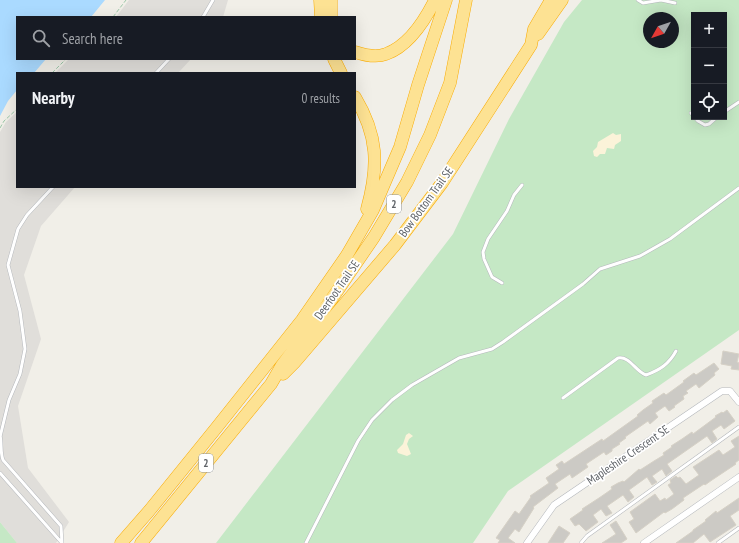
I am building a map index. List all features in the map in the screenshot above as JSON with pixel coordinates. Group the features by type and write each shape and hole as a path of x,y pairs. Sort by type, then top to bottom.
{"highway":[{"path":"320,0 321,16"},
{"path":"331,0 331,16"},
{"path":"356,52 374,56 385,54 398,47 409,38 430,10 435,0"},
{"name":"Deerfoot Trail SE","path":"120,543 220,423 302,320 348,255 382,191 400,148 418,85 446,0"},
{"name":"Deerfoot Trail SE","path":"141,543 271,384 282,365 331,300 374,237 407,182 430,135 450,83 466,0"},
{"name":"Bow Bottom Trail SE","path":"271,384 294,363 394,245 442,183 531,45 534,29 551,0"},
{"path":"531,45 562,0"},
{"path":"334,60 340,72"},
{"path":"356,99 370,127 374,145 374,178 362,229"}],"street":[{"name":"Mapleshire Crescent SE","path":"527,543 554,506 722,391 730,391 739,402"},
{"path":"644,543 739,477"}],"lane":[{"path":"204,16 213,0"},
{"path":"638,0 643,3 661,0 676,3"},
{"path":"157,72 168,60"},
{"path":"727,110 739,102"},
{"path":"697,120 705,125 714,120"},
{"path":"502,284 492,276 484,259 483,252 488,239 507,211 514,195 522,185"},
{"path":"52,188 27,215 18,229 8,265 20,311 25,349 20,374 9,400 0,436 1,454 3,460 61,526 62,543"},
{"path":"306,543 358,441 372,420 392,400 412,385 458,358 492,349 583,284 600,269 640,256 670,239 739,188"},
{"path":"563,398 618,358 622,357 626,359 640,373 646,375 665,365 672,359 676,351"},
{"path":"582,543 587,536 739,427"},
{"path":"0,473 62,543"},
{"path":"718,543 739,528"}],"path":[{"path":"114,16 126,0"},
{"path":"53,72 65,60"},
{"path":"0,128 4,121 16,110"}],"shaded area":[{"path":"129,0 228,0 223,16 117,16"},
{"path":"68,60 190,60 179,72 56,72"},
{"path":"16,113 16,188 74,188 41,226 24,275 41,339 18,406 28,468 69,522 56,543 17,543 0,522 0,132 6,122"}],"green space":[{"path":"582,0 739,0 739,330 508,491 473,543 216,543 453,234 509,119 564,22"},
{"path":"0,522 17,543 0,543"}],"sand":[{"path":"613,133 616,135 621,134 621,141 615,145 614,149 607,148 605,154 600,154 597,157 594,156 593,151 597,147 598,142"},
{"path":"409,433 413,436 409,439 407,444 411,454 407,456 398,453 397,450 403,444 406,435"}],"water":[{"path":"0,0 105,0 92,16 16,16 16,60 45,60 35,72 16,72 16,91 8,101 0,116"}],"building":[{"path":"723,351 739,354 737,362 739,363 739,370 731,369 732,366 721,364"},
{"path":"714,363 719,369 714,373 715,375 699,388 696,384 686,391 688,393 683,396 684,399 674,406 675,407 669,411 665,406 655,413 658,417 650,424 648,421 625,437 626,438 612,449 612,451 606,455 604,452 586,464 588,467 572,478 570,474 555,484 558,488 533,507 534,508 519,532 515,529 508,538 515,543 498,543 500,540 496,538 515,511 519,514 531,497 530,496 549,483 546,478 559,469 556,465 562,461 564,464 602,439 603,441 638,416 637,415 653,403 652,401 664,393 666,395 694,373 696,375"},
{"path":"727,410 735,421 724,429 721,425 712,431 717,439 712,443 707,436 667,464 672,471 666,476 662,469 652,476 657,482 652,485 647,477 629,490 634,497 628,502 623,495 607,506 612,513 606,516 601,509 593,515 598,522 586,531 579,524 575,526 570,519 583,510 582,509 612,489 611,487 623,481 624,482 639,469 640,470 664,455 663,453 672,447 671,446 692,432 693,434 716,417 715,416"},
{"path":"739,436 739,460 735,463 736,464 683,498 684,500 672,509 665,513 664,512 636,533 629,522 634,519 630,512 655,494 660,501 665,498 666,500 674,494 668,485 671,483 670,480 676,476 678,478 680,477 686,484 699,475 693,467 719,450 723,455 735,447 731,441"},
{"path":"739,498 739,510 730,516 736,525 710,542 704,534 693,543 676,543 706,521 705,520 716,511 717,513"},
{"path":"616,521 627,539 621,543 602,543 616,534 610,525"},
{"path":"559,526 570,533 563,543 548,543"}]}
